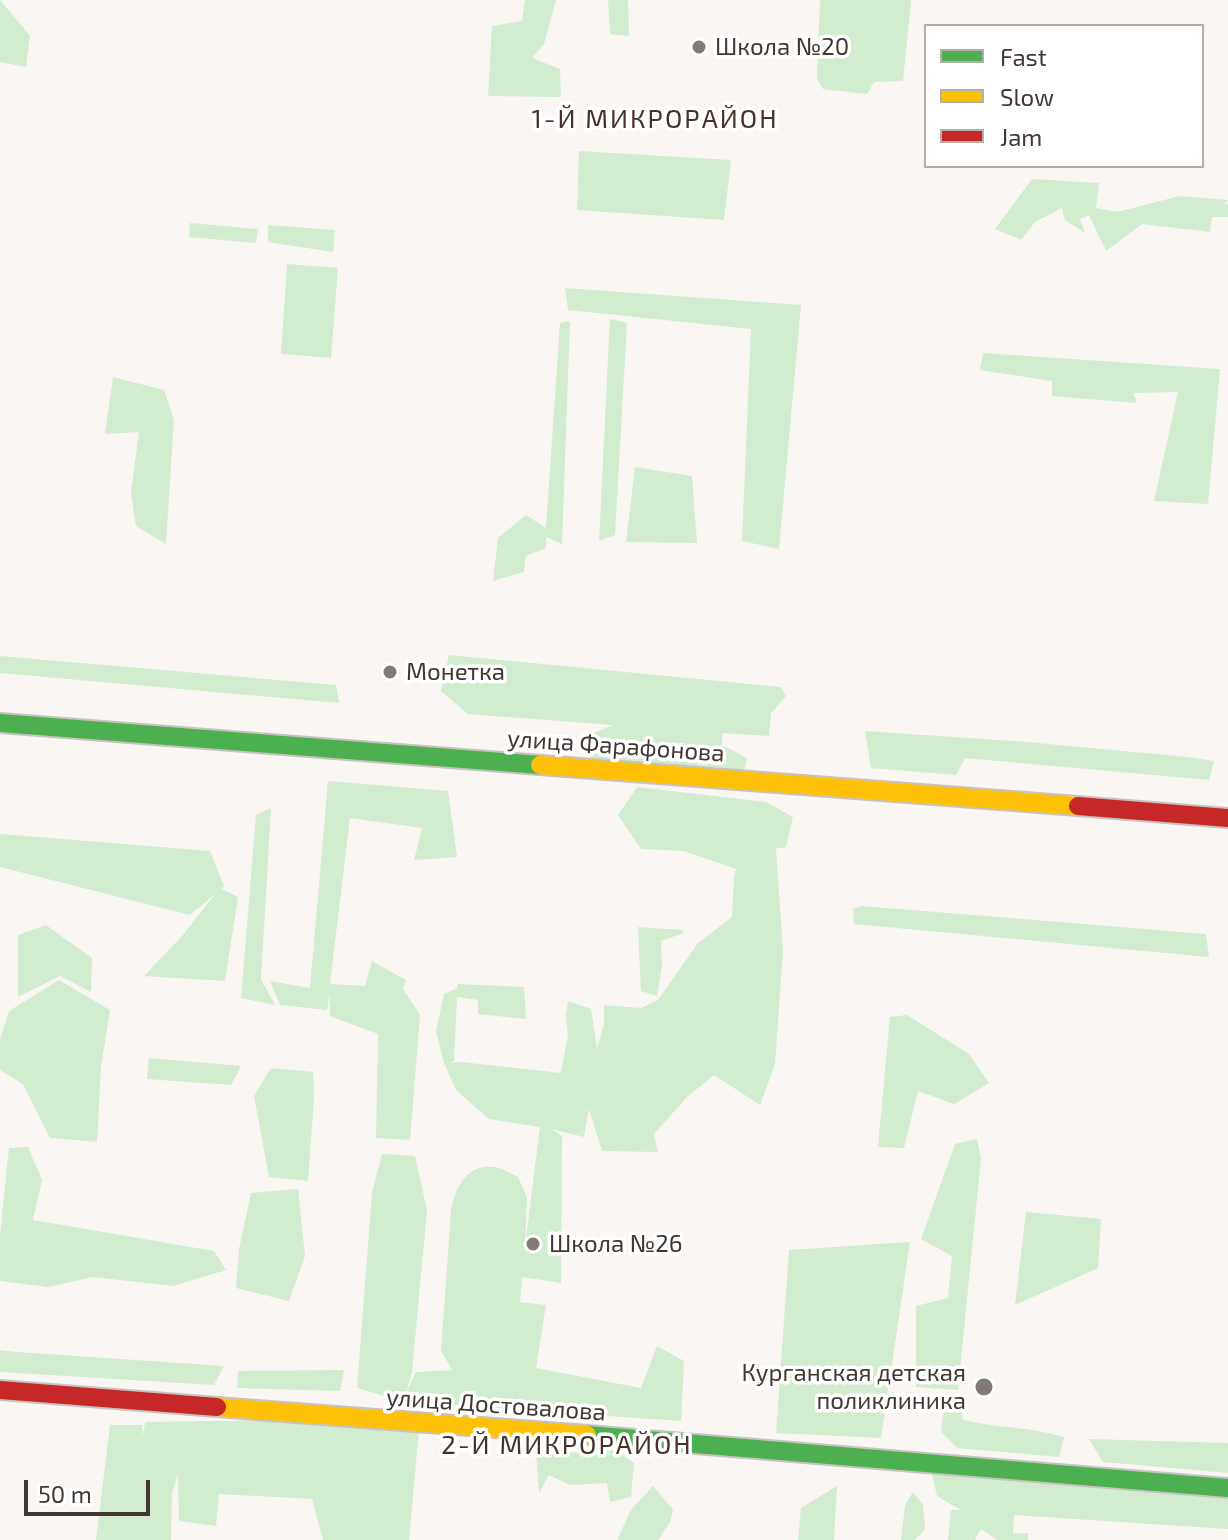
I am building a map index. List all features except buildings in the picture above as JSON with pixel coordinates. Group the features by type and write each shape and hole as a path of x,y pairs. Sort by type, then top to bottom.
{"street":[{"name":"улица Фарафонова","path":"0,723 1228,818"},
{"name":"улица Достовалова","path":"0,1390 1228,1488"}],"green space":[{"path":"0,0 30,36 26,67 0,62"},
{"path":"525,0 556,0 544,44 532,58 560,69 561,97 488,96 492,26 522,21"},
{"path":"608,0 628,0 629,36 610,34"},
{"path":"820,0 911,0 903,81 874,82 867,94 823,89 817,78"},
{"path":"579,151 731,160 724,220 577,210"},
{"path":"1032,179 1099,183 1096,208 1117,212 1180,196 1228,200 1222,206 1228,203 1228,217 1212,217 1210,232 1142,224 1106,251 1089,215 1080,219 1085,233 1065,220 1062,208 1035,222 1021,240 995,229"},
{"path":"190,223 258,229 256,243 189,237"},
{"path":"268,225 335,230 333,252 268,242"},
{"path":"287,264 338,268 331,358 281,354"},
{"path":"565,288 801,305 779,549 742,541 751,329 568,310"},
{"path":"610,319 627,323 615,535 599,541"},
{"path":"570,321 562,544 546,537 546,548 526,556 524,572 493,581 498,538 526,515 546,528 560,323"},
{"path":"983,353 1220,369 1208,504 1154,501 1178,392 1133,393 1137,403 1052,396 1052,381 980,370"},
{"path":"113,377 164,390 174,420 166,544 136,526 131,493 139,432 105,434"},
{"path":"635,467 692,476 697,543 626,542"},
{"path":"449,655 781,687 786,696 771,713 769,736 722,733 722,745 747,758 744,773 590,763 589,735 613,725 468,714 441,691"},
{"path":"0,656 336,685 339,703 0,673"},
{"path":"865,731 1027,742 1214,761 1209,780 965,758 956,775 871,768"},
{"path":"328,781 448,791 457,857 414,860 422,828 350,818 330,984 365,986 372,961 406,980 403,989 420,1015 410,1140 376,1138 378,1034 330,1016 330,993 327,1010 280,1005 270,981 310,988"},
{"path":"637,787 766,802 793,817 786,847 774,849 783,950 775,1064 760,1105 714,1075 687,1097 654,1134 658,1152 602,1151 589,1109 584,1137 551,1129 562,1136 561,1283 522,1277 520,1302 546,1305 536,1368 641,1388 657,1346 684,1361 681,1421 404,1402 357,1388 372,1193 382,1154 415,1156 427,1210 412,1372 406,1393 416,1372 452,1370 441,1351 451,1210 459,1186 469,1174 484,1167 493,1167 518,1177 527,1197 525,1247 540,1127 489,1119 456,1090 444,1063 436,1031 444,994 457,988 458,984 524,987 526,1019 478,1014 478,1000 457,997 454,1061 450,1063 561,1073 568,1035 568,1001 591,1009 597,1049 604,1024 604,1005 641,1008 658,1000 698,943 732,917 736,869 684,851 641,849 618,815"},
{"path":"271,808 261,979 275,1005 241,998 256,815"},
{"path":"0,834 210,851 224,886 221,889 238,897 225,981 144,976 182,936 216,893 190,915 0,867"},
{"path":"862,906 1206,934 1209,957 854,924 853,909"},
{"path":"46,925 92,958 91,992 60,976 18,997 18,935"},
{"path":"638,927 682,930 684,933 661,941 662,966 657,996 641,991"},
{"path":"59,980 110,1010 101,1067 97,1142 50,1138 23,1084 0,1070 0,1040 9,1011"},
{"path":"907,1015 969,1054 989,1083 954,1104 918,1091 904,1148 878,1147 890,1017"},
{"path":"149,1058 241,1066 231,1085 147,1079"},
{"path":"271,1068 313,1072 308,1181 269,1177 254,1096"},
{"path":"977,1139 981,1159 958,1390 916,1387 916,1306 948,1298 952,1256 921,1239 955,1144"},
{"path":"28,1147 42,1180 33,1220 214,1251 226,1270 173,1286 93,1277 48,1287 0,1281 0,1234 9,1148"},
{"path":"298,1189 305,1256 289,1301 236,1288 239,1249 251,1193"},
{"path":"1026,1212 1101,1219 1098,1268 1015,1305"},
{"path":"910,1242 881,1438 776,1433 789,1250"},
{"path":"0,1350 224,1366 214,1385 0,1372"},
{"path":"344,1370 340,1391 237,1388 238,1371"},
{"path":"950,1394 959,1397 963,1420 1064,1437 1059,1457 957,1448 941,1432 944,1408"},
{"path":"420,1418 409,1540 323,1540 312,1499 219,1494 216,1526 179,1521 178,1474 172,1493 171,1540 96,1540 110,1425 142,1425 143,1436 145,1422"},
{"path":"1089,1439 1228,1443 1228,1473 1103,1462"},
{"path":"615,1450 634,1463 631,1497 610,1502 607,1483 570,1485 549,1475 539,1493 536,1451 591,1453"},
{"path":"930,1466 1228,1488 1228,1529 1014,1515 1013,1534 1028,1533 1028,1540 997,1540 981,1529 975,1540 948,1540 951,1510 961,1510 937,1496"},
{"path":"653,1486 673,1510 670,1522 658,1540 617,1540 631,1510"},
{"path":"837,1486 834,1540 798,1540 801,1508"},
{"path":"913,1492 923,1505 925,1529 915,1540 901,1540 905,1505"}],"traffic: fast":[{"path":"0,723 540,765"},
{"path":"587,1435 1228,1488"}],"traffic: slow":[{"path":"540,765 1078,806"},
{"path":"217,1407 587,1435"}],"traffic: jam":[{"path":"1078,806 1228,818"},
{"path":"0,1390 217,1407"}],"place":[{"name":"Школа №20","path":"699,47"},
{"name":"Монетка","path":"390,672"},
{"name":"Школа №26","path":"533,1244"},
{"name":"Курганская детская поликлиника","path":"984,1387"}],"district":[{"name":"1-Й МИКРОРАЙОН","path":"655,119"},
{"name":"2-Й МИКРОРАЙОН","path":"567,1445"}]}
